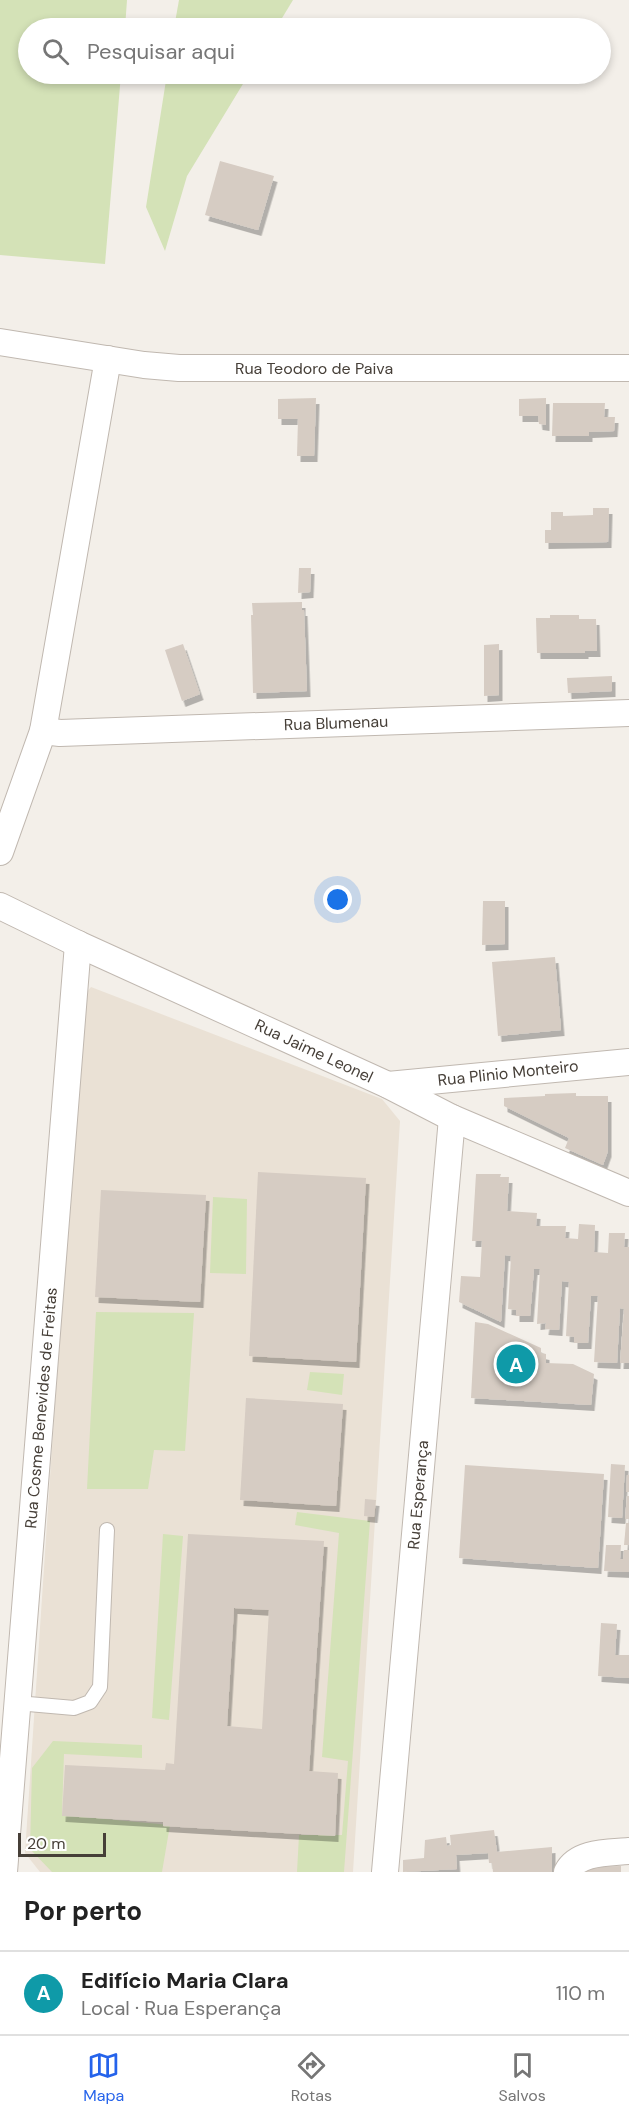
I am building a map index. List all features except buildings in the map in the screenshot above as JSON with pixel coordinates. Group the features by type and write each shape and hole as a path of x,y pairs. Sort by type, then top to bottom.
{"street":[{"name":"Rua Teodoro de Paiva","path":"0,342 179,368 629,368"},
{"path":"0,852 43,731 108,359"},
{"name":"Rua Blumenau","path":"43,731 60,733 629,713"},
{"name":"Rua Jaime Leonel","path":"0,906 78,944 388,1085 452,1118 629,1193"},
{"name":"Rua Cosme Benevides de Freitas","path":"4,1872 78,944"},
{"name":"Rua Plinio Monteiro","path":"388,1085 629,1062"},
{"name":"Rua Esperança","path":"385,1872 452,1118"},
{"path":"567,1872 578,1860 589,1856 629,1851"}],"lane":[{"path":"17,1703 74,1708 90,1702 100,1688 107,1530"}],"shaded area":[{"path":"91,987 382,1099 400,1121 353,1872 40,1872 25,1853 82,998"}],"green space":[{"path":"0,0 127,0 126,18 18,18 18,84 120,84 105,264 0,255"},
{"path":"179,0 293,0 282,18 176,18"},
{"path":"165,84 243,84 187,176 165,251 146,207"},
{"path":"213,1197 247,1199 246,1274 210,1273"},
{"path":"96,1312 194,1313 185,1451 154,1450 148,1489 87,1489"},
{"path":"310,1372 344,1374 342,1395 307,1390"},
{"path":"297,1512 370,1521 344,1872 297,1872 299,1835 342,1835 348,1761 322,1757 339,1533 295,1525"},
{"path":"163,1534 183,1536 169,1720 152,1718"},
{"path":"53,1741 142,1745 142,1758 64,1754 62,1815 170,1825 162,1872 52,1872 30,1849 32,1768"}],"place":[{"name":"Edifício Maria Clara","path":"516,1364"}]}
